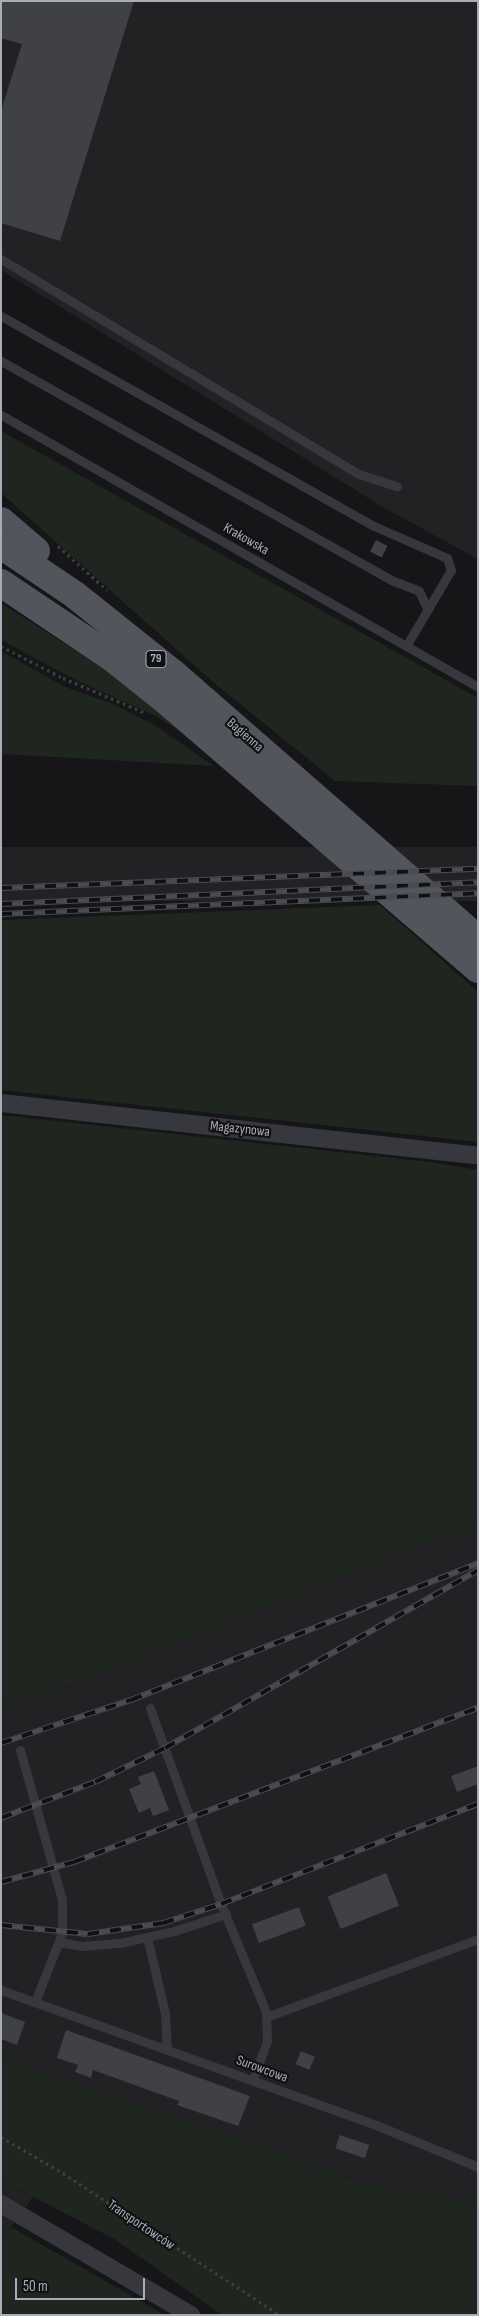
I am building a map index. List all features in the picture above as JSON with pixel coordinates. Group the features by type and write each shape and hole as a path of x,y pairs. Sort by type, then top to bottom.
{"main road":[{"path":"1,521 45,558 75,595"},
{"name":"Bagienna","path":"1,545 75,595 174,674 340,818 470,942 478,969"},
{"name":"Bagienna","path":"1,582 114,660 267,784 336,845 470,942"}],"street":[{"name":"Magazynowa","path":"1,1103 478,1156"},
{"path":"1,2204 191,2315"}],"lane":[{"path":"1,259 359,474 397,486"},
{"path":"1,316 374,526 447,558 451,570 406,646"},
{"path":"1,361 391,580 419,591 428,610"},
{"name":"Krakowska","path":"1,415 478,688"},
{"path":"150,1708 266,2017 267,2041 253,2080"},
{"path":"20,1750 62,1899 59,1942 35,2002"},
{"path":"59,1942 82,1946 148,1937 226,1914"},
{"path":"148,1937 165,2013 167,2049"},
{"path":"266,2017 478,1938"},
{"name":"Surowcowa","path":"1,1990 381,2127 478,2167"}],"path":[{"path":"1,646 53,674 111,698"},
{"name":"Transportowców","path":"1,2137 63,2173 280,2315"}],"shaded area":[{"path":"1,1 478,1 478,559 386,509 1,270"},
{"path":"1,431 478,698 478,786 335,781 212,681 1,493"},
{"path":"1,603 123,681 186,735 154,715 80,682 1,640"},
{"path":"1,651 65,687 113,704 156,726 214,766 1,754"},
{"path":"1,847 478,847 478,901 1,901"},
{"path":"380,905 478,992 478,1142 1,1090 1,920"},
{"path":"1,1115 430,1162 478,1170 478,1523 51,1693 1,1702"},
{"path":"478,1523 478,2204 358,2181 1,2057 1,1702 51,1693"},
{"path":"1,2057 358,2181 478,2204 478,2315 222,2315 116,2240 1,2180"},
{"path":"1,2180 33,2197 1,2240"},
{"path":"11,2227 165,2315 1,2315 1,2240"}],"building":[{"path":"1,1 134,1 60,241 1,223 1,111 22,44 1,38"},
{"path":"376,540 388,546 382,557 370,552"},
{"path":"478,1766 478,1784 457,1792 451,1776"},
{"path":"154,1771 169,1810 153,1816 150,1808 139,1813 129,1789 141,1784 138,1777"},
{"path":"386,1873 399,1905 341,1929 328,1897"},
{"path":"299,1907 306,1926 259,1943 252,1924"},
{"path":"1,2013 25,2022 17,2045 1,2039"},
{"path":"66,2030 250,2096 238,2126 177,2105 179,2101 93,2070 91,2078 75,2072 78,2065 57,2058"},
{"path":"301,2051 315,2057 309,2070 296,2064"},
{"path":"340,2135 369,2145 365,2158 335,2148"}],"railway":[{"path":"1,888 478,869"},
{"path":"1,904 478,882"},
{"path":"1,914 478,893"},
{"path":"1,1743 131,1700 478,1563"},
{"path":"1,1818 95,1782 165,1748 478,1570"},
{"path":"1,1882 74,1862 478,1708"},
{"path":"1,1925 88,1934 163,1923 221,1904 478,1804"}]}
